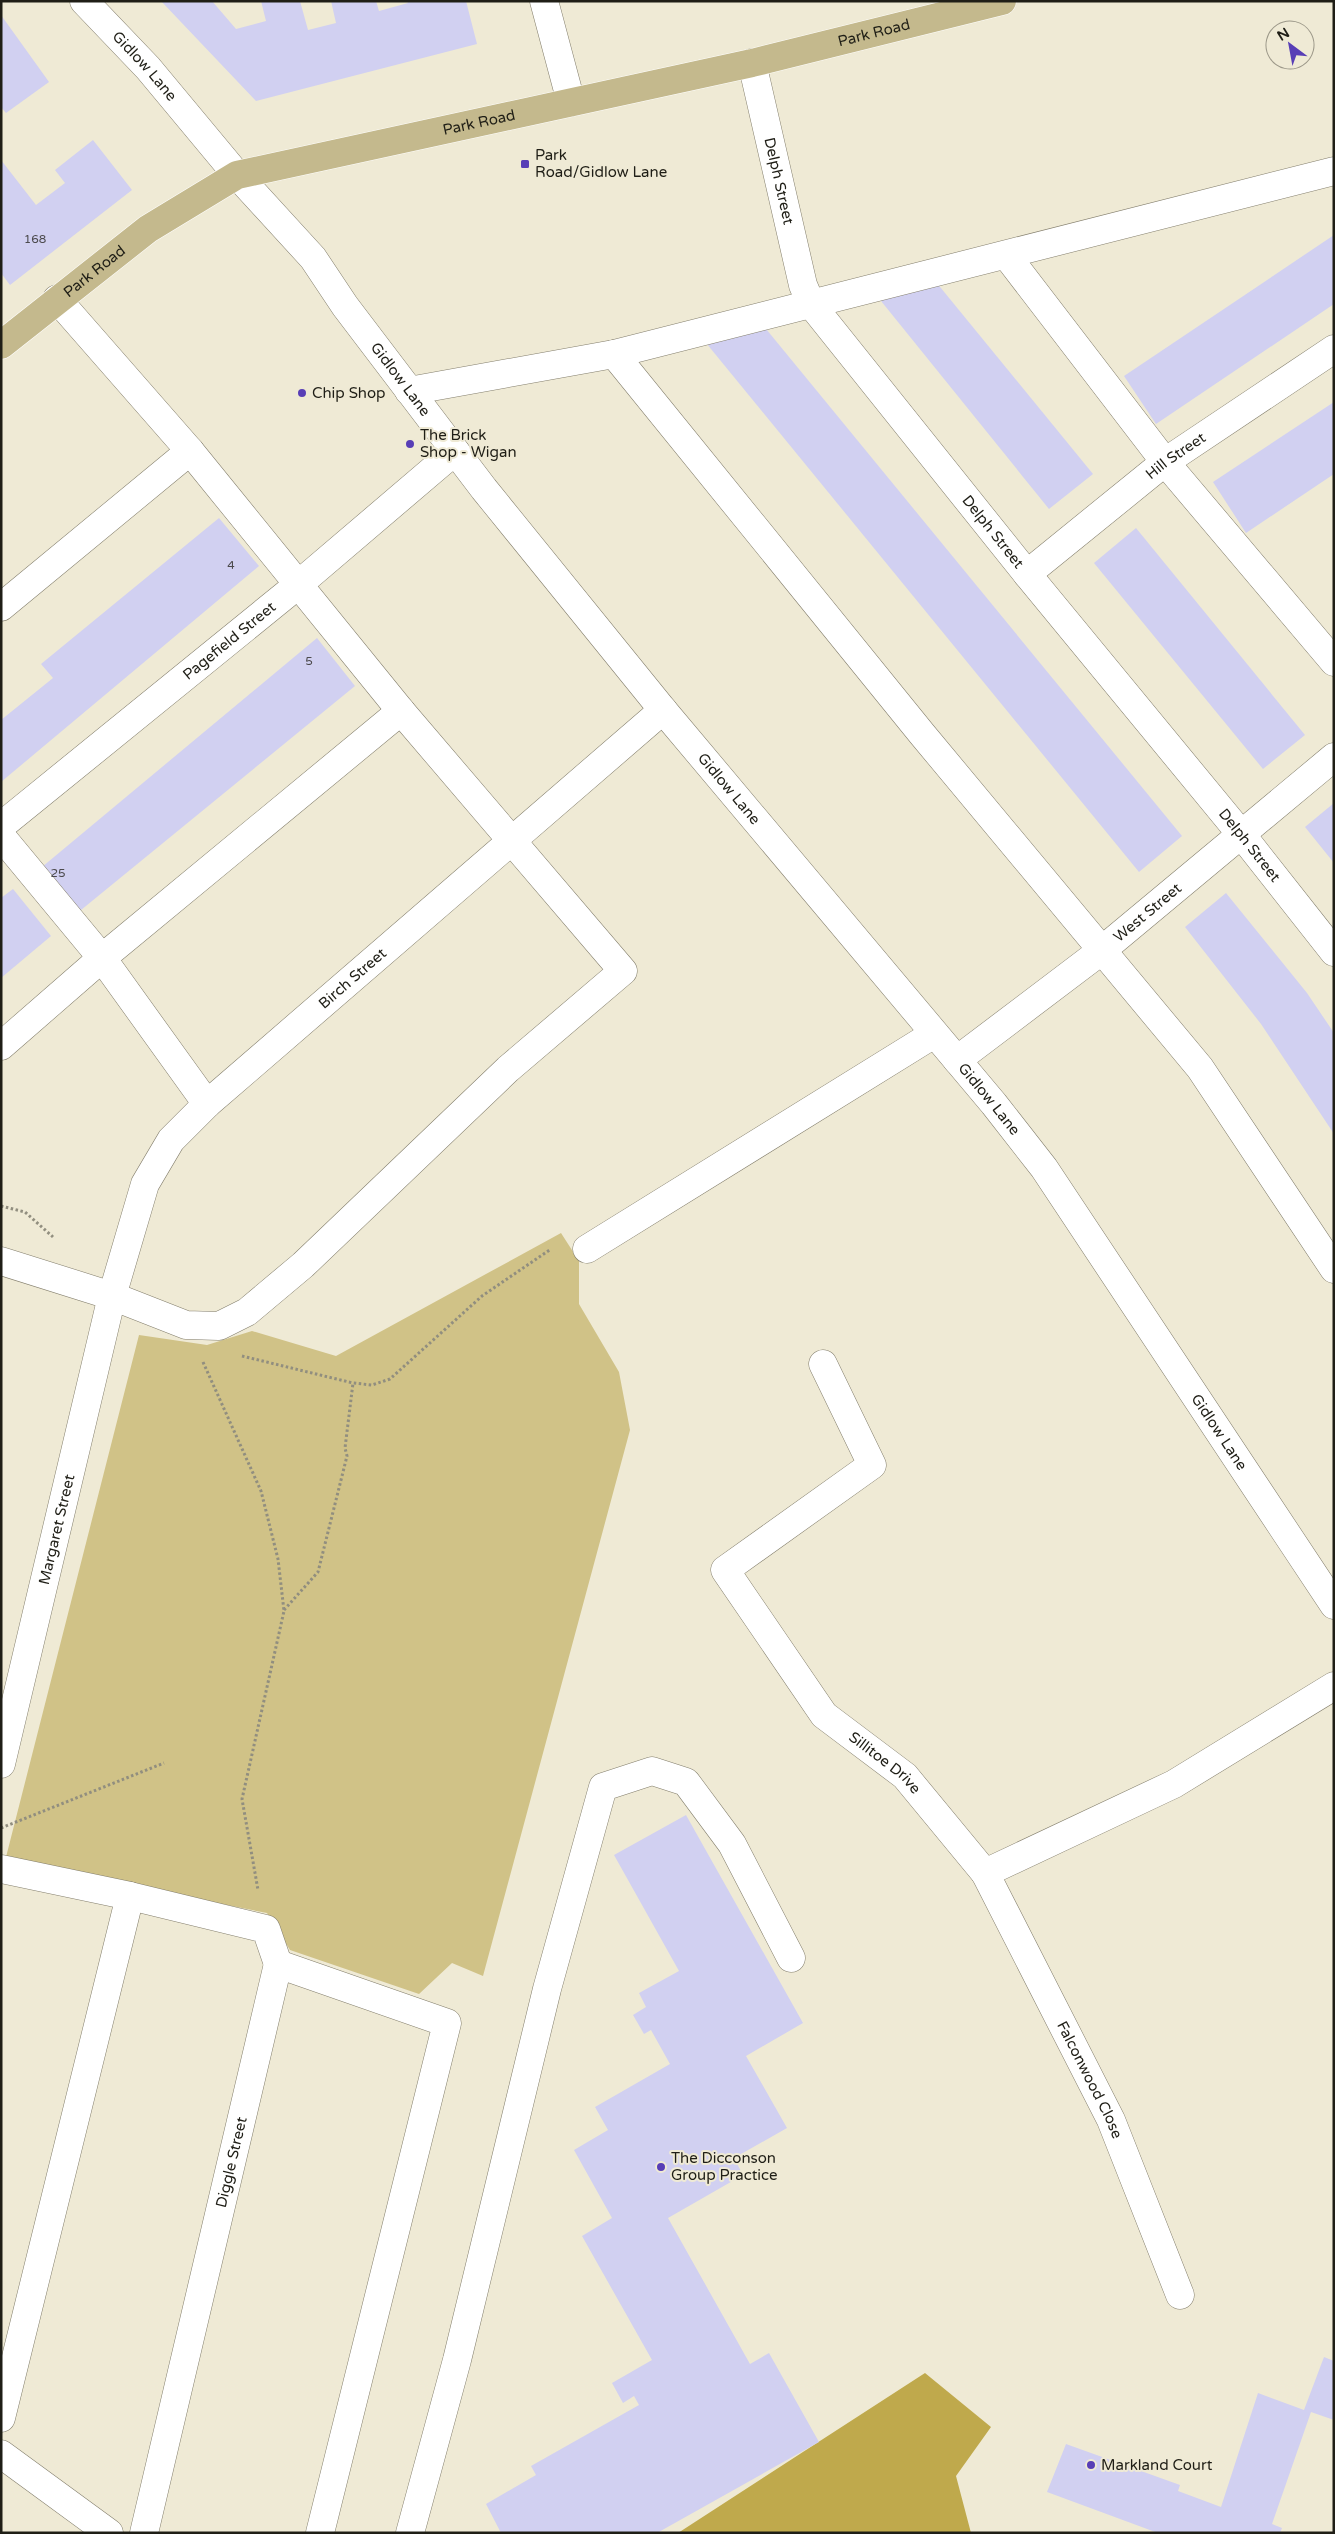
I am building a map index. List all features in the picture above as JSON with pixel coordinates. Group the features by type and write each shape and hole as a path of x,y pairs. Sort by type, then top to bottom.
{"main road":[{"name":"Park Road","path":"1,345 148,229 237,175 752,63 1002,1"}],"street":[{"name":"Gidlow Lane","path":"84,1 148,68 237,175 313,258 345,306 455,452 663,710 957,1060 1044,1168 1334,1605"},
{"path":"544,1 571,102"},
{"name":"Delph Street","path":"752,63 803,285 811,304 1027,574 1241,834 1334,952"},
{"path":"409,391 614,354 1007,256 1334,171"},
{"path":"1007,256 1165,462 1334,662"},
{"path":"1,1261 112,1296 186,1325 219,1326 247,1312 303,1266 508,1069 624,971 400,711 190,451 57,299"},
{"name":"Hill Street","path":"1027,574 1165,462 1334,349"},
{"path":"614,354 922,734 1200,1068 1334,1269"},
{"path":"1,607 190,451"},
{"name":"Pagefield Street","path":"1,826 299,584 455,452"},
{"name":"Birch Street","path":"112,1296 145,1184 171,1140 207,1104 663,710"},
{"path":"1,1046 102,958 400,711"},
{"name":"West Street","path":"957,1060 1101,951 1334,757"},
{"path":"1,836 102,958 207,1104"},
{"path":"591,1246 934,1034"},
{"name":"Margaret Street","path":"1,1764 112,1296"},
{"name":"Sillitoe Drive","path":"823,1364 872,1465 725,1570 824,1715 905,1776 985,1873"},
{"path":"985,1873 1174,1784 1334,1686"},
{"path":"410,2533 457,2360 547,1989 603,1787 652,1771 686,1782 732,1844 792,1958"},
{"path":"1,1869 130,1896 266,1929 278,1964 447,2023 320,2533"},
{"name":"Falconwood Close","path":"985,1873 1111,2120 1180,2295"},
{"path":"1,2418 130,1896"},
{"name":"Diggle Street","path":"144,2533 278,1964"},
{"path":"1,2454 109,2533"}],"path":[{"path":"235,1354 352,1383 372,1385 390,1379 482,1296 572,1235 591,1246"},
{"path":"186,1325 261,1491 278,1559 284,1611 242,1799 266,1929"},
{"path":"284,1611 318,1572 347,1456 345,1448 352,1383"},
{"path":"1,1828 164,1763"}],"shaded area":[{"path":"561,1233 579,1261 579,1304 619,1372 630,1430 483,1976 452,1963 419,1994 290,1950 267,1913 5,1861 139,1335 207,1345 252,1331 336,1356"},
{"path":"925,2373 991,2427 956,2476 971,2533 678,2533"}],"building":[{"path":"161,1 212,1 236,29 266,21 261,1 300,1 308,30 336,23 331,1 376,1 379,11 408,3 407,1 466,1 477,44 256,101"},
{"path":"1,15 49,82 6,113 1,107"},
{"path":"93,140 132,190 10,285 1,273 1,160 36,205 65,183 55,170"},
{"path":"1334,235 1334,304 1156,424 1124,376"},
{"path":"936,282 1093,474 1049,509 877,296"},
{"path":"762,324 1182,836 1139,872 702,338"},
{"path":"1334,402 1334,474 1246,533 1213,482"},
{"path":"219,518 259,566 1,782 1,720 53,678 41,664"},
{"path":"1136,528 1305,735 1263,769 1094,563"},
{"path":"317,638 355,686 70,919 36,872"},
{"path":"1334,803 1334,863 1305,827"},
{"path":"13,889 51,936 1,978 1,898"},
{"path":"1226,893 1307,993 1334,1033 1334,1134 1261,1024 1185,927"},
{"name":"The Dicconson Group Practice","path":"686,1815 803,2023 746,2056 787,2128 734,2158 743,2175 668,2218 750,2364 769,2353 819,2442 657,2533 501,2533 486,2504 536,2475 531,2466 639,2405 634,2396 623,2403 612,2383 652,2360 582,2236 612,2218 574,2150 608,2130 595,2107 670,2064 651,2030 644,2034 633,2015 646,2007 639,1993 679,1971 614,1855"},
{"name":"Markland Court","path":"1324,2357 1334,2361 1334,2420 1311,2412 1272,2524 1282,2528 1280,2533 1158,2533 1047,2492 1066,2444 1180,2485 1178,2491 1221,2507 1258,2393 1304,2410"}],"place":[{"name":"Park Road/Gidlow Lane","path":"525,164"},
{"name":"Chip Shop","path":"302,393"},
{"name":"The Brick Shop - Wigan","path":"410,444"},
{"name":"The Dicconson Group Practice","path":"661,2167"},
{"name":"Markland Court","path":"1091,2465"}]}
